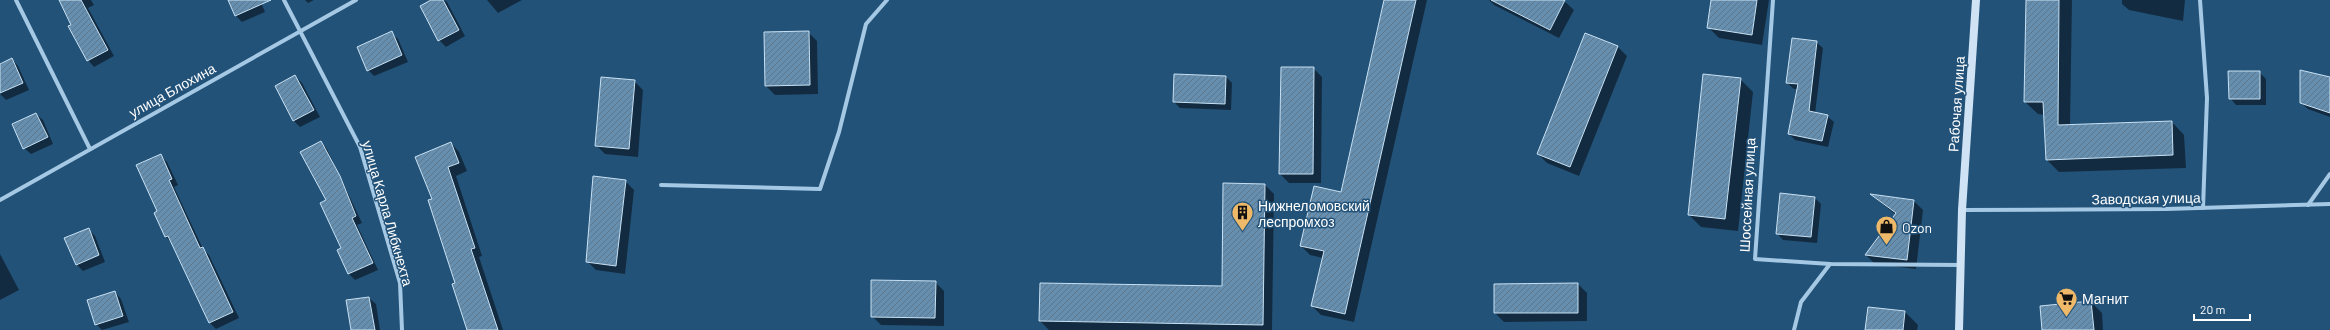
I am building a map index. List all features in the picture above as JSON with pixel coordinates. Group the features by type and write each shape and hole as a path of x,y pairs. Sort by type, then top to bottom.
{"main road":[{"name":"Рабочая улица","path":"1962,210 1976,0"},
{"path":"1959,330 1962,210"}],"street":[{"path":"16,0 90,149"},
{"name":"улица Карла Либкнехта","path":"284,0 360,147 400,283 402,330"},
{"name":"улица Блохина","path":"0,200 356,0"},
{"path":"661,186 820,189 839,132 866,24 886,0"},
{"name":"Шоссейная улица","path":"1773,0 1755,259 1830,264 1961,265"},
{"path":"2200,0 2207,98 2202,208"},
{"path":"2308,205 2330,174"},
{"name":"Заводская улица","path":"1962,210 2202,208 2330,204"},
{"path":"1794,330 1800,302 1830,264"}],"building":[{"path":"59,0 81,0 108,50 87,61 68,26 71,25"},
{"path":"228,0 271,0 235,16"},
{"path":"431,0 443,0 459,30 438,41 420,6"},
{"path":"1384,0 1416,0 1345,314 1311,306 1324,251 1300,246 1314,186 1341,192"},
{"path":"1491,0 1565,0 1550,30"},
{"path":"1711,0 1757,0 1752,35 1707,28"},
{"path":"2026,0 2059,0 2058,125 2172,121 2173,155 2046,160 2043,102 2024,102"},
{"path":"392,31 402,55 367,71 357,47"},
{"path":"809,31 810,85 765,86 764,32"},
{"path":"1585,33 1618,46 1570,167 1537,154"},
{"path":"1792,38 1817,41 1809,111 1828,115 1822,141 1788,134 1798,84 1786,83"},
{"path":"12,58 23,83 0,93 0,64"},
{"path":"1281,67 1314,67 1313,174 1279,174"},
{"path":"2300,70 2330,77 2330,113 2300,103"},
{"path":"2228,71 2260,71 2260,99 2229,99"},
{"path":"1174,74 1226,76 1225,104 1173,102"},
{"path":"1703,74 1741,78 1725,219 1688,215"},
{"path":"295,75 314,110 293,121 275,86"},
{"path":"601,77 635,80 629,149 595,146"},
{"path":"36,113 48,137 23,149 12,124"},
{"path":"321,141 340,176 356,216 352,218 373,263 348,274 337,250 341,248 320,203 326,200 300,152"},
{"path":"451,142 459,163 448,167 475,248 471,249 498,330 467,330 452,284 455,283 428,200 432,199 415,157"},
{"path":"161,154 172,179 169,180 200,248 203,247 233,312 209,323 168,236 165,237 154,213 157,211 136,165"},
{"path":"593,176 626,180 616,266 586,262"},
{"name":"Нижнеломовский леспромхоз","path":"1223,183 1265,184 1263,325 1039,321 1040,283 1222,286"},
{"path":"1780,193 1815,197 1811,237 1776,234"},
{"path":"1870,194 1914,200 1907,260 1865,255 1896,213"},
{"path":"89,228 99,255 76,265 64,238"},
{"path":"871,280 936,281 935,318 871,317"},
{"path":"1578,283 1578,313 1494,313 1494,284"},
{"path":"115,291 123,316 95,325 87,300"},
{"path":"369,297 375,330 351,330 346,300"},
{"name":"Магнит","path":"2091,301 2094,330 2042,330 2040,306"},
{"path":"1868,307 1905,311 1903,330 1865,330"}],"place":[{"name":"Нижнеломовский леспромхоз","path":"1243,232"},
{"name":"Ozon","path":"1886,246"},
{"name":"Магнит","path":"2067,318"}]}
